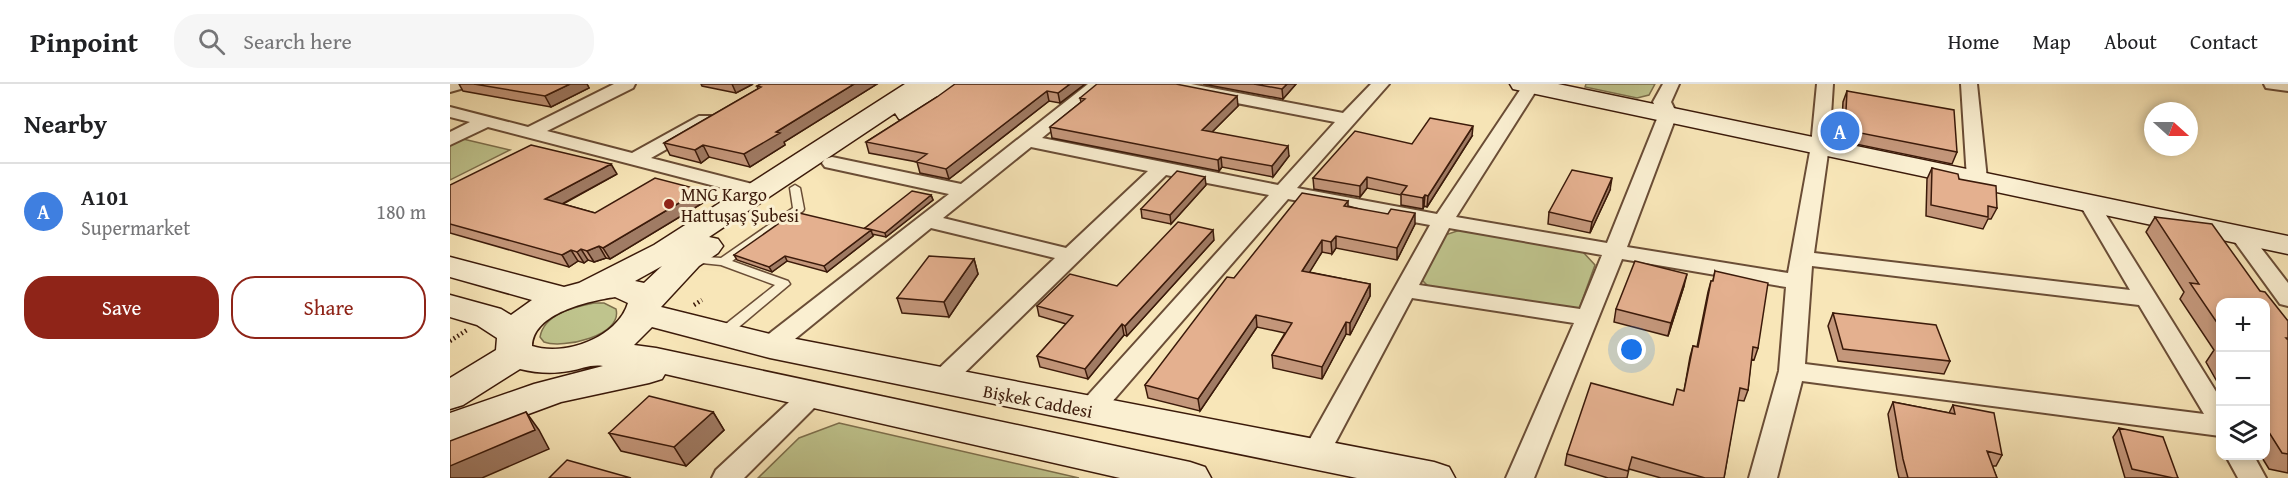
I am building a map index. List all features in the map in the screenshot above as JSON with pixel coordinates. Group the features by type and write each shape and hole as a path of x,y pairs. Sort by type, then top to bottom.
{"street":[{"path":"450,87 458,84"},
{"path":"536,139 627,84"},
{"path":"450,396 516,344 532,316 665,252 922,84"},
{"path":"450,306 489,317 516,344 523,359 551,361 591,352 628,332 645,307 688,259 951,84"},
{"path":"770,346 1099,84"},
{"path":"1164,84 1347,118"},
{"path":"1089,411 1286,190 1347,118 1381,84"},
{"path":"1520,478 1588,318 1668,114 1662,102 1671,84"},
{"path":"1763,478 1792,371 1798,282 1820,146 1825,84"},
{"path":"1969,84 1977,179"},
{"path":"2272,84 2288,86"},
{"path":"1315,455 1443,221 1526,85 2288,245"},
{"path":"450,112 536,139 637,158 757,190"},
{"path":"637,158 718,112"},
{"path":"450,139 485,122"},
{"path":"1029,141 1161,169 1286,190 1443,221 1798,282"},
{"path":"832,164 965,191"},
{"path":"942,381 1161,169"},
{"path":"2090,203 2216,412"},
{"path":"928,222 1072,256"},
{"path":"2241,235 2288,300"},
{"path":"1802,258 2147,299"},
{"path":"450,267 577,294"},
{"name":"Bişkek Caddesi","path":"577,294 615,287 630,289 640,293 645,307 722,334 770,346 1434,478"},
{"path":"1404,290 1588,318"},
{"path":"591,352 656,360 1190,478"},
{"path":"450,427 551,361"},
{"path":"450,427 541,394 616,375 680,366"},
{"path":"1792,371 2216,425"},
{"path":"726,478 811,396"},
{"path":"2242,460 2252,478"}],"lane":[{"path":"723,262 799,209 795,188"},
{"path":"688,259 723,262 784,284 722,334"}],"green space":[{"path":"1586,84 1655,84 1649,95 1637,98 1585,87"},
{"path":"463,139 510,150 450,180 450,145"},
{"path":"1460,230 1583,252 1595,265 1579,309 1566,310 1428,286 1422,280 1442,236"},
{"path":"604,303 616,309 616,318 610,327 601,333 564,344 544,342 540,337 547,323 554,317 569,309"},
{"path":"839,423 1079,478 758,478 799,438"}],"building":[{"path":"474,84 570,84 545,96"},
{"path":"761,84 854,84 744,154 703,145 695,150 664,143 761,87 757,86"},
{"path":"955,84 1070,84 1058,93 1047,91 946,169 916,162 927,154 866,142"},
{"path":"1097,84 1176,84 1237,96 1202,130 1288,146 1272,166 1221,157 1218,160 1050,127 1085,99 1080,98"},
{"path":"1254,84 1287,84 1282,89"},
{"path":"1847,91 1954,110 1957,152 1845,130"},
{"path":"1430,118 1473,126 1428,196 1425,195 1423,198 1401,194 1407,186 1367,177 1360,186 1313,178 1355,131 1412,144"},
{"path":"531,145 611,164 545,199 595,213 655,178 701,190 603,248 599,246 587,251 581,249 577,252 571,250 562,255 450,224 450,185"},
{"path":"1932,168 1958,174 1959,179 1996,186 1997,208 1988,206 1988,217 1931,205"},
{"path":"1572,170 1612,178 1592,222 1549,212"},
{"path":"1177,171 1205,177 1170,215 1141,209"},
{"path":"912,191 931,195 885,233 865,228"},
{"path":"1302,193 1348,201 1344,206 1388,214 1391,209 1415,213 1397,248 1336,236 1331,242 1322,240 1302,271 1370,284 1350,323 1346,322 1322,367 1272,355 1292,323 1256,315 1198,399 1145,385 1227,277 1234,278"},
{"path":"795,212 871,230 824,266 785,256 769,267 734,255"},
{"path":"2155,217 2212,224 2260,291 2265,292 2270,298 2216,298 2216,321 2190,283 2199,284"},
{"path":"1178,222 1213,230 1125,326 1122,324 1085,369 1037,356 1073,316 1037,306 1070,274 1117,286"},
{"path":"929,256 974,259 944,302 897,298"},
{"path":"1635,261 1687,274 1671,323 1616,309"},
{"path":"1715,271 1768,283 1758,348 1753,347 1748,390 1740,388 1724,478 1705,478 1632,457 1628,471 1567,454 1591,383 1673,405 1677,389 1684,391 1693,346 1698,347"},
{"path":"2270,298 2288,321 2288,338 2286,338 2288,340 2288,454 2282,453 2270,434"},
{"path":"1833,313 1936,325 1950,361 1843,349"},
{"path":"649,396 713,412 674,447 609,433"},
{"path":"1893,402 1955,414 1953,405 1994,413 2002,455 1987,451 1997,478 1908,478"},
{"path":"526,412 535,430 450,466 450,441"},
{"path":"2119,428 2163,437 2178,478 2132,469"},
{"path":"567,460 631,478 549,478"}],"place":[{"name":"A101","path":"1840,131"},
{"name":"MNG Kargo Hattuşaş Şubesi","path":"669,204"}]}
